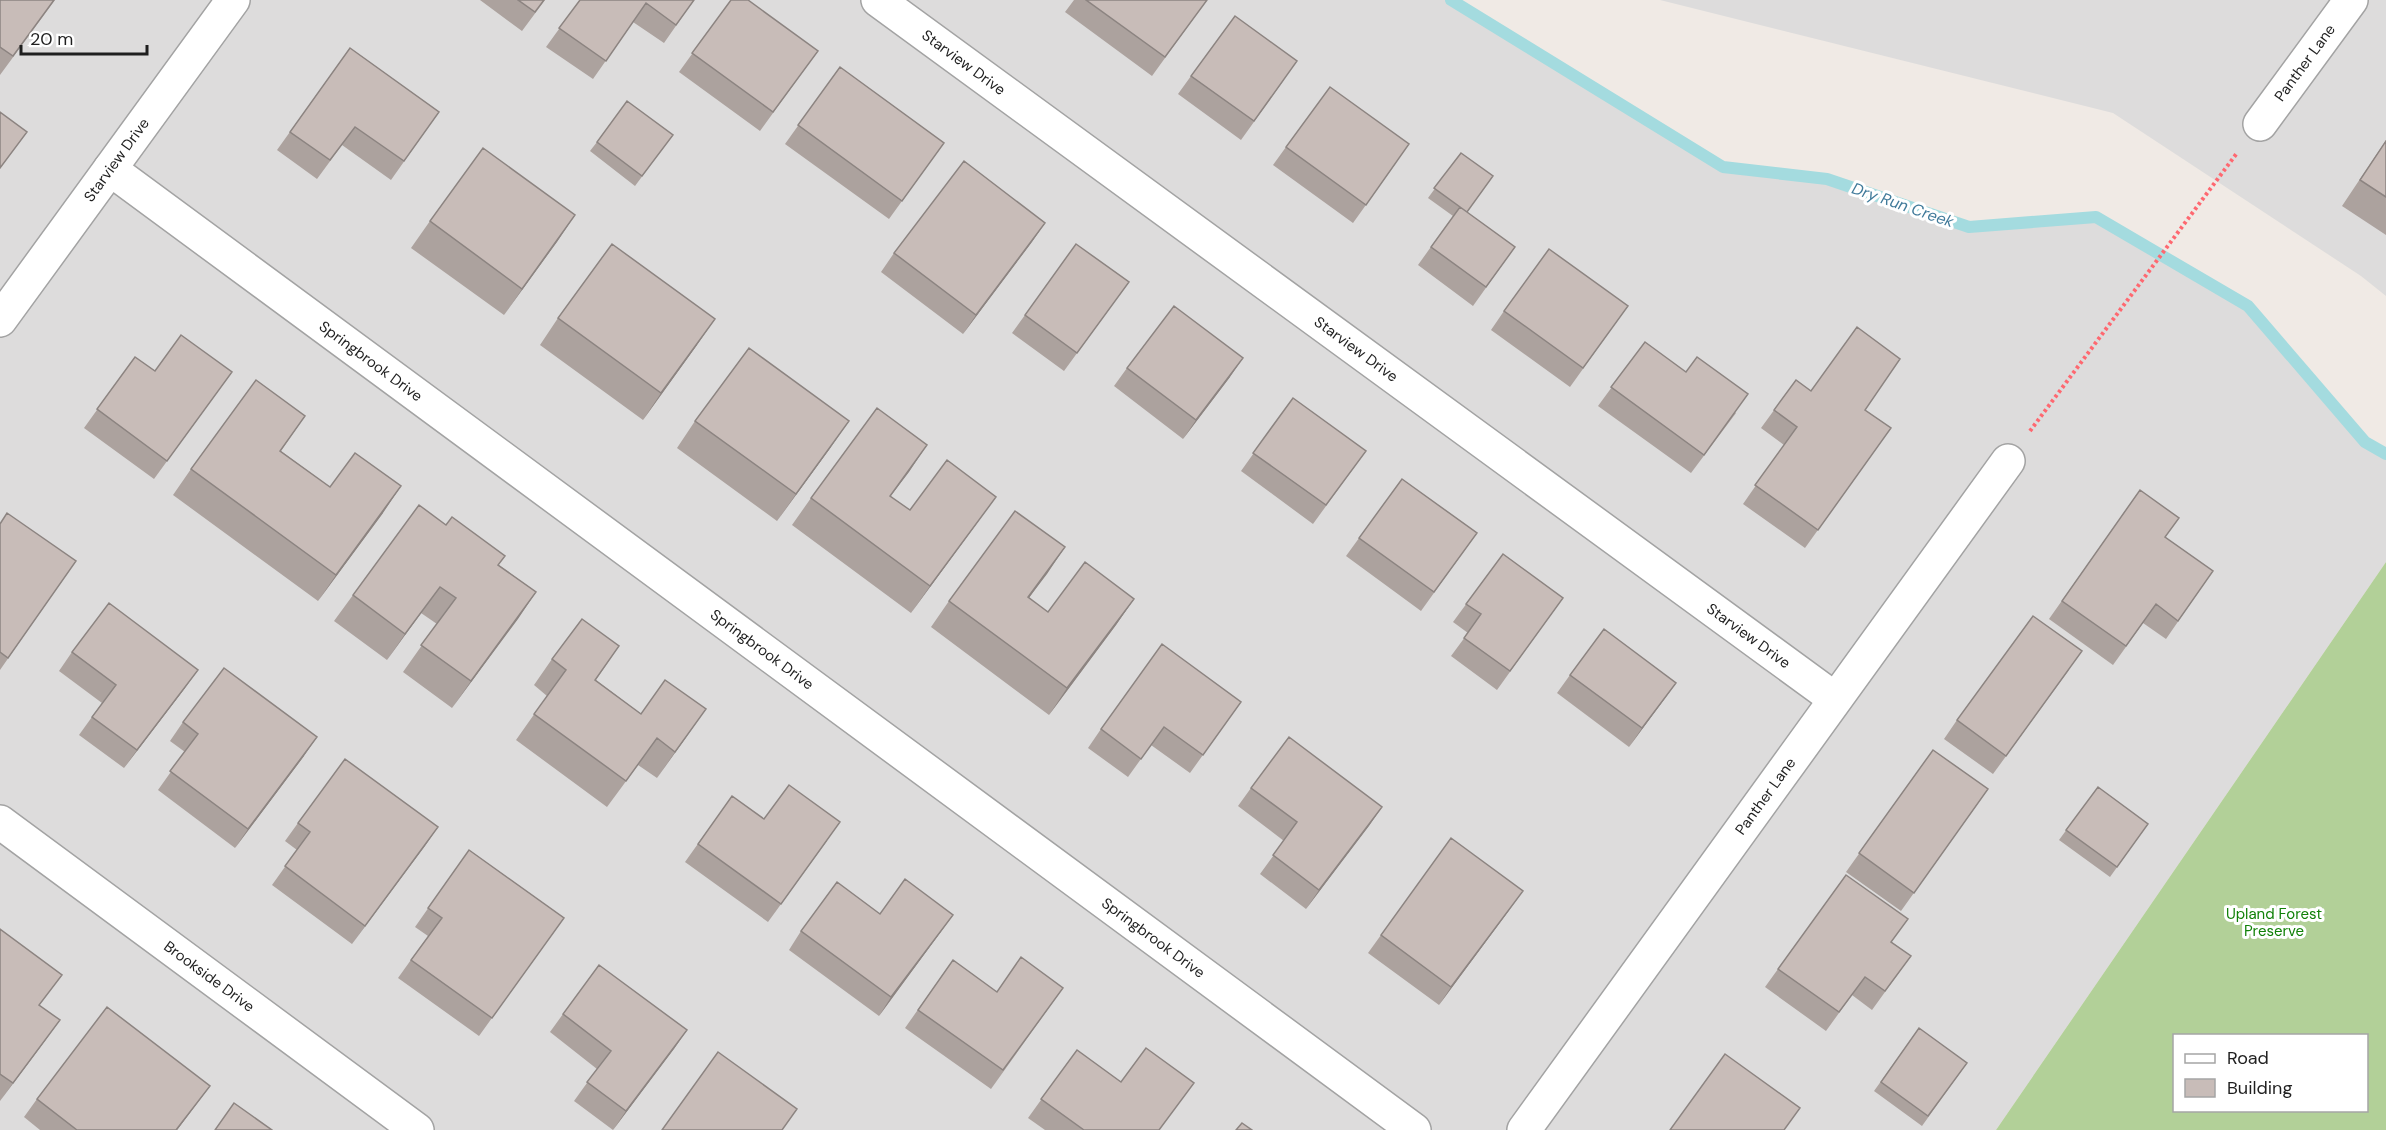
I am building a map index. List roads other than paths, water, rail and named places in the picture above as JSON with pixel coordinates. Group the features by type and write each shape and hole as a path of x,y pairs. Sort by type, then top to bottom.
{"street":[{"name":"Starview Drive","path":"0,320 233,0"},
{"name":"Starview Drive","path":"878,0 1835,699"},
{"name":"Panther Lane","path":"2260,124 2351,0"},
{"name":"Springbrook Drive","path":"110,169 1414,1130"},
{"name":"Panther Lane","path":"1524,1130 2008,461"},
{"name":"Brookside Drive","path":"0,822 417,1130"}],"waterway":[{"name":"Dry Run Creek","path":"1451,0 1723,167 1827,179 1969,227 2096,217 2248,306 2365,442 2386,454"}],"park label":[{"name":"Upland Forest Preserve","path":"2274,922"}]}
